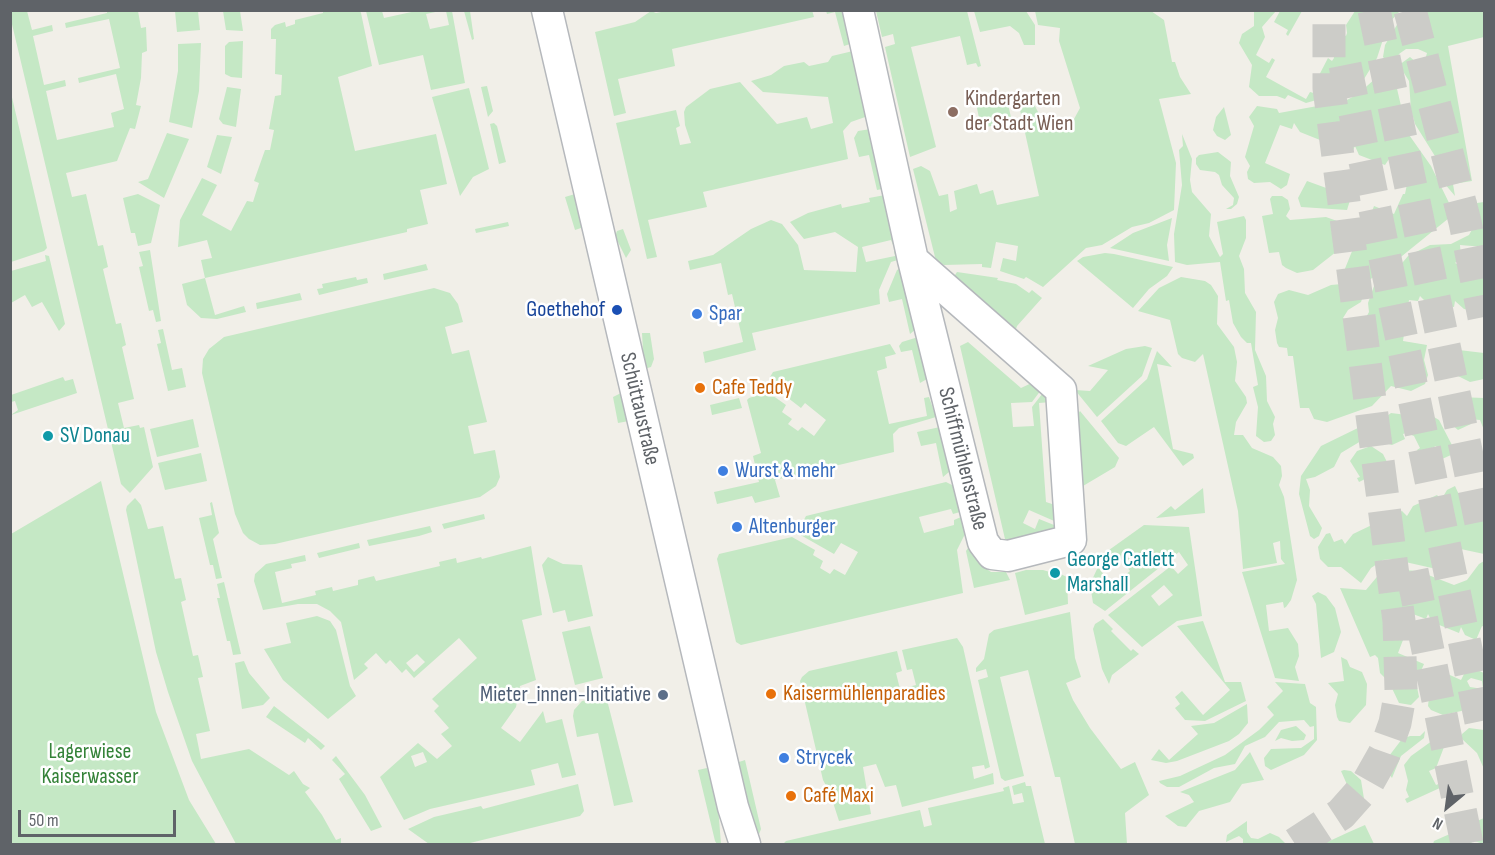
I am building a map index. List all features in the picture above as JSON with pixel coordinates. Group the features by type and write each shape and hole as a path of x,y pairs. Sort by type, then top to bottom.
{"street":[{"name":"Schüttaustraße","path":"547,10 733,807 745,844"},
{"name":"Schiffmühlenstraße","path":"858,10 913,260 983,542 992,554 1008,556 1071,540 1061,390 913,260"},
{"name":"Schüttaustraße","path":"733,807 738,844"}],"green space":[{"path":"812,10 814,17 672,49 675,66 618,79 626,113 614,116 595,32 635,22 651,11 656,13 666,11"},
{"path":"10,11 27,11 32,30 52,25 53,31 33,36 44,85 65,80 66,86 46,91 57,140 114,127 111,113 124,109 116,74 79,83 78,78 120,68 109,19 66,28 65,23 107,13 107,11 138,11 141,28 146,27 147,51 142,53 141,78 136,105 141,106 135,129 130,128 117,161 66,173 72,197 86,194 98,246 103,245 108,267 103,269 116,324 121,323 126,345 122,347 134,399 118,403 124,428 139,425 140,428 144,427 153,467 130,493 121,484"},
{"path":"175,11 198,11 200,30 177,32"},
{"path":"223,11 240,11 243,31 226,30"},
{"path":"323,11 360,11 372,66 338,77 355,151 436,134 447,184 420,190 428,224 407,229 407,232 205,278 201,260 212,258 207,240 178,247 180,220 202,178 217,185 202,215 231,231 247,201 253,202 259,183 254,181 265,150 270,150 274,130 269,129 275,96 281,95 282,75 275,74 276,39 271,39 271,29 285,22 286,27 295,24 295,20 323,13"},
{"path":"366,11 382,11 384,18 416,11 440,11 426,14 430,29 449,25 446,11 452,11 465,83 431,90 423,55 379,65"},
{"path":"464,11 470,11 474,39 472,40"},
{"path":"826,11 844,11 850,44 844,46 835,12 827,14"},
{"path":"876,11 967,11 981,66 978,67 976,63 967,65 960,36 911,47 936,147 910,157 885,47 895,44 893,34 882,37"},
{"path":"974,11 1026,11 1035,25 1035,45 1024,45 1019,33 1010,26 980,32"},
{"path":"1035,11 1151,11 1164,20 1172,62 1175,62 1180,77 1191,94 1159,99 1176,163 1174,210 1149,223 1132,227 1102,245 1086,248 1043,287 1026,277 1024,279 1000,271 1003,258 1016,261 1018,246 996,242 991,268 982,267 982,264 944,265 936,261 913,169 921,166 930,171 939,196 948,194 950,212 957,209 954,191 977,184 980,194 993,190 997,205 1039,196 1020,110 1014,111 1010,94 1033,102 1041,118 1056,126 1063,126 1074,119 1080,108 1059,41 1060,28 1038,25"},
{"path":"1254,11 1276,11 1262,27 1265,37 1256,55 1269,63 1272,58 1275,60 1266,77 1306,99 1310,92 1314,93 1315,83 1328,58 1332,61 1334,58 1333,50 1342,34 1346,36 1346,25 1355,11 1400,11 1388,24 1377,58 1364,79 1343,95 1333,98 1331,92 1327,97 1306,103 1288,95 1285,99 1277,96 1259,96 1249,87 1252,65 1239,43 1242,34 1254,26"},
{"path":"1280,11 1302,11 1288,36 1286,34 1288,30 1274,22"},
{"path":"1412,11 1484,11 1484,37 1448,46 1472,181 1453,184 1455,196 1444,183 1438,161 1415,124 1411,110 1409,81 1399,65 1410,57 1423,68 1427,53 1418,49 1406,49 1399,54 1395,64 1390,65 1383,57 1385,45 1398,23"},
{"path":"243,41 242,78 231,77 225,74 225,46 229,42"},
{"path":"201,43 199,91 192,128 169,122 178,71 178,44"},
{"path":"853,51 868,116 851,122 843,131 848,159 703,192 707,207 648,220 657,257 647,259 616,123 676,110 680,126 676,128 680,145 691,143 685,125 686,107 710,89 740,82 777,124 807,117 811,129 833,123 828,97 763,92 751,81 771,75 784,66 804,62 809,66 828,62 832,56"},
{"path":"1385,75 1395,80 1407,132 1431,166 1452,209 1449,218 1381,273 1367,281 1356,280 1344,271 1368,212 1371,214 1374,206 1394,214 1405,194 1408,179 1402,171 1392,167 1389,159 1385,165 1359,155 1355,146 1352,152 1332,145 1328,136 1325,142 1300,132 1294,123 1292,129 1280,125 1265,163 1290,174 1287,185 1281,189 1270,182 1254,183 1248,179 1247,172 1250,166 1245,157 1254,126 1249,117 1257,106 1277,109 1279,113 1345,101 1358,94 1377,77"},
{"path":"487,86 493,111 488,117 481,87"},
{"path":"227,87 241,89 236,127 223,124 219,119"},
{"path":"469,88 489,169 473,177 460,196 432,97"},
{"path":"11,93 47,248 11,262"},
{"path":"1006,95 1012,122 981,128 976,103"},
{"path":"1224,107 1231,135 1225,140 1217,136 1213,130 1216,117"},
{"path":"494,123 497,126 506,162 499,164 490,124"},
{"path":"871,129 882,189 877,190 869,155 859,157 854,138 858,131"},
{"path":"167,133 189,139 164,198 138,182 148,179"},
{"path":"1182,134 1192,159 1190,180 1192,192 1211,214 1209,236 1220,257 1223,254 1217,222 1244,216 1246,220 1246,238 1239,256 1244,269 1245,293 1256,312 1255,350 1266,376 1267,401 1275,417 1273,424 1275,435 1271,441 1264,442 1256,436 1258,407 1253,387 1258,385 1251,343 1247,343 1241,337 1233,323 1229,300 1226,301 1220,262 1187,265 1175,262 1174,234 1182,185 1179,150 1183,146"},
{"path":"217,135 232,137 221,174 207,167"},
{"path":"1218,152 1231,162 1230,176 1239,197 1237,204 1231,209 1226,209 1233,205 1234,198 1222,185 1219,175 1215,172 1200,170 1196,164 1196,158 1199,155"},
{"path":"1307,181 1351,197 1347,210 1301,207 1298,198"},
{"path":"138,194 160,205 151,243 138,246 135,233 131,233 123,198"},
{"path":"575,194 584,227 575,230 565,197"},
{"path":"885,195 898,244 893,245 891,240 862,247 866,262 895,256 894,251 899,250 901,259 891,262 879,290 880,304 752,333 756,350 705,363 703,352 743,342 732,294 728,295 721,263 690,270 688,261 713,255 751,229 771,220 782,224 798,245 804,270 856,272 858,247 835,232 804,239 790,222 808,213 841,204 842,208 870,202 869,198"},
{"path":"1272,196 1282,196 1288,200 1290,209 1286,216 1290,220 1326,217 1337,221 1344,234 1341,248 1313,270 1297,273 1282,265 1279,252 1269,253 1262,216 1273,214 1270,199"},
{"path":"1476,199 1477,203 1484,202 1484,247 1460,245 1461,258 1455,263 1465,268 1474,258 1484,257 1483,312 1464,309 1455,301 1454,307 1427,303 1420,296 1418,301 1409,300 1403,341 1427,345 1424,360 1428,375 1425,384 1411,391 1391,386 1372,406 1327,422 1314,419 1309,408 1300,408 1293,356 1288,356 1287,348 1279,347 1277,343 1275,330 1278,318 1274,302 1278,294 1289,290 1308,295 1331,285 1353,283 1364,293 1361,302 1348,310 1343,318 1353,328 1362,325 1369,312 1368,303 1374,286 1398,268 1408,256 1430,245 1451,244 1469,235 1480,215 1475,203"},
{"path":"1172,218 1167,245 1169,261 1110,248 1133,233"},
{"path":"508,222 509,226 476,233 475,229"},
{"path":"623,229 631,250 626,258 615,236 617,231"},
{"path":"150,250 161,321 156,322 153,310 149,311 139,267 143,266 139,252"},
{"path":"1105,253 1173,267 1167,276 1149,289 1133,308 1077,261 1083,257"},
{"path":"45,255 49,256 65,324 59,331 42,302 32,307 25,295 11,303 11,271 46,261"},
{"path":"426,264 428,270 384,280 383,274"},
{"path":"903,267 916,329 910,334 902,299 889,302 887,294 897,270"},
{"path":"957,272 998,278 997,280 1016,284 1029,293 1032,290 1042,298 1017,326 1015,332 953,278"},
{"path":"356,277 357,280 367,278 368,283 319,295 317,289 323,288 322,284"},
{"path":"1181,277 1205,281 1211,285 1218,296 1217,324 1234,347 1237,362 1235,381 1246,397 1247,403 1236,422 1234,435 1243,435 1252,448 1273,457 1281,466 1282,476 1279,485 1284,497 1297,580 1291,600 1286,607 1284,608 1283,602 1266,605 1269,631 1288,628 1298,644 1299,656 1295,667 1299,681 1275,678 1242,572 1285,564 1281,559 1280,541 1273,543 1277,563 1243,569 1238,511 1203,354 1195,362 1182,358 1178,354 1170,320 1138,311 1159,288"},
{"path":"205,278 215,315 244,306 246,312 217,319 201,318 187,305 182,284"},
{"path":"434,288 450,293 458,304 463,322 445,327 452,354 469,350 487,422 468,426 474,454 495,450 500,477 496,486 480,497 275,544 260,545 249,539 243,533 235,514 202,373 203,359 209,349 224,337"},
{"path":"300,293 302,300 257,309 256,303"},
{"path":"163,329 172,370 182,368 186,387 168,391 157,344 161,343 158,330"},
{"path":"642,333 650,333 654,359 651,367 644,369"},
{"path":"918,339 927,379 920,383 912,350 901,352 899,346 902,342"},
{"path":"968,342 1021,388 1038,380 1044,386 1032,402 1011,403 1013,427 1034,426 1032,407 1046,389 1051,402 1039,403 1046,502 1061,507 1061,524 1029,510 1023,523 1035,529 1039,519 1059,527 1042,540 990,543 1005,539 960,346"},
{"path":"890,344 896,354 885,357 887,368 877,371 889,424 927,416 924,398 929,397 936,417 899,428 893,434 894,452 775,480 780,497 755,503 752,496 717,504 714,492 759,482 753,456 761,453 747,400 749,398 765,393 772,395 786,405 782,412 792,419 788,424 798,431 802,427 814,436 826,420 805,403 801,408 774,387 770,377 773,372"},
{"path":"1145,346 1152,348 1142,376 1097,417 1075,390 1090,391 1108,370 1088,366 1126,349"},
{"path":"1442,348 1484,353 1484,379 1470,382 1458,376 1443,377 1439,371"},
{"path":"1157,351 1172,367 1157,364 1173,449 1193,454 1194,458 1183,466 1154,427 1126,446 1118,443 1101,421 1147,379"},
{"path":"63,377 65,381 73,379 77,393 11,415 18,410 15,401 11,402 11,395"},
{"path":"623,392 629,421 618,423 613,397"},
{"path":"1458,397 1484,398 1484,430 1480,420 1469,419 1471,424 1458,430 1444,418 1442,412 1445,404"},
{"path":"739,398 742,408 712,415 710,405"},
{"path":"1080,411 1119,458 1115,467 1083,486 1077,415"},
{"path":"1391,413 1407,415 1418,421 1434,417 1439,420 1454,449 1459,447 1460,451 1442,459 1436,446 1419,454 1417,450 1420,448 1414,436 1406,433 1403,434 1405,439 1392,445 1382,442 1376,432 1378,423"},
{"path":"193,419 199,447 157,457 150,429"},
{"path":"1362,426 1368,430 1366,438 1341,453 1334,467 1306,479 1310,490 1309,506 1322,528 1319,536 1314,539 1310,536 1299,494 1301,476 1321,446"},
{"path":"940,427 949,472 943,477 936,443 921,446 917,432"},
{"path":"1371,446 1383,454 1388,464 1393,462 1394,465 1359,482 1357,478 1360,477 1350,461 1357,451"},
{"path":"201,453 207,481 165,490 158,463"},
{"name":"Lagerwiese Kaiserwasser","path":"101,481 156,712 189,800 216,844 11,844 11,534"},
{"path":"946,482 954,486 960,512 953,514 951,509 919,517 924,533 954,525 954,520 961,517 965,534 957,550 963,593 741,645 736,642 717,559 719,554 792,537 815,550 813,555 823,561 820,568 830,574 834,569 845,575 858,552 841,543 834,554 797,533 806,516"},
{"path":"1455,486 1461,499 1469,496 1472,501 1484,489 1484,554 1456,548 1444,566 1432,568 1392,559 1383,560 1371,568 1361,583 1341,567 1328,567 1320,559 1318,547 1326,534 1330,533 1334,542 1342,539 1345,544 1353,534 1376,523 1379,528 1386,518 1402,511 1407,516 1413,506 1437,495 1441,500 1447,490"},
{"path":"1203,488 1205,513 1156,518 1171,506 1175,510"},
{"path":"135,498 141,505 148,529 163,526 175,579 181,578 186,600 181,602 193,656 198,655 203,677 198,678 210,731 196,734 201,759 249,749 289,775 294,771 303,784 310,788 305,792 322,815 336,840 341,838 341,844 236,844 192,761 156,652 126,510"},
{"path":"212,502 219,533 213,539 222,578 216,579 213,565 210,565 199,518 212,515 210,503"},
{"path":"484,514 485,519 444,529 442,524"},
{"path":"1144,525 1189,527 1202,616 1177,621 1142,647 1108,615 1171,566 1178,574 1188,565 1179,552 1105,611 1093,603 1090,584 1098,567 1112,586 1130,571 1121,559 1111,567 1102,555","holes":["1164,585 1173,595 1159,606 1151,596"]},
{"path":"430,526 432,532 419,536 369,546 367,540"},
{"path":"359,543 360,548 319,558 317,553"},
{"path":"531,546 542,615 522,620 536,680 520,686 516,707 501,728 520,742 543,711 546,723 562,719 576,775 562,778 558,763 531,770 535,785 430,809 404,820 380,777 418,743 437,759 452,746 441,734 449,728 434,711 439,706 432,699 477,658 459,638 414,678 406,669 402,673 390,660 386,664 376,653 364,664 368,668 354,680 341,622 330,611 317,604 298,604 263,610 254,581 255,574 266,564 305,555 306,561 291,564 292,568 275,572 282,603 316,595 315,591 332,587 333,591 358,585 358,580 374,576 376,581 440,566 439,562 456,558 457,563 481,557 482,559","holes":["417,654 425,662 414,672 406,663","423,752 427,762 415,767 411,756"]},
{"path":"968,548 980,564 991,572 1006,572 1010,580 974,588 966,551"},
{"path":"548,557 563,564 582,565 593,616 568,622 565,610 553,613 542,565"},
{"path":"1484,561 1484,627 1482,626 1476,640 1465,635 1461,627 1459,633 1432,622 1428,614 1426,619 1413,614 1398,653 1424,664 1416,682 1419,697 1411,705 1399,703 1389,682 1380,673 1378,658 1375,655 1370,657 1340,588 1366,590 1381,572 1390,569 1418,571 1454,585 1467,580"},
{"path":"1026,570 1043,570 1053,573 1054,571 1067,577 1068,604 1025,615 1015,573"},
{"path":"224,582 241,654 233,655 230,641 227,641 217,598 220,598 217,584"},
{"path":"1318,592 1326,596 1335,608 1341,632 1334,652 1321,658 1316,604 1312,596"},
{"path":"1070,612 1075,658 1081,677 1066,683 1073,700 1090,728 1121,769 1135,762 1149,795 1125,813 1127,844 1075,844 1060,777 1055,777 1028,670 1000,677 1024,776 1005,781 1001,778 978,680 988,677 986,669 976,672 976,668 984,659 989,634 994,630"},
{"path":"317,616 330,621 336,630 350,686 356,696 328,719 283,680 264,649 291,643 286,623"},
{"path":"1103,619 1113,629 1111,631 1131,651 1133,649 1139,654 1112,675 1109,684 1102,669 1093,629 1095,624"},
{"path":"1203,621 1225,682 1241,682 1246,701 1205,721 1185,720 1175,708 1180,704 1175,697 1182,691 1203,715 1230,690 1177,626"},
{"path":"590,626 603,678 575,685 562,632"},
{"path":"957,638 963,647 990,767 985,769 984,765 972,767 974,779 993,773 994,784 902,807 896,785 885,787 876,764 863,767 871,814 839,821 823,780 800,681 802,677 809,671 897,651 902,671 896,673 900,689 916,685 912,669 907,670 902,650"},
{"path":"1341,657 1347,660 1350,667 1362,672 1367,684 1366,705 1350,723 1339,721 1335,705 1338,694 1328,683 1344,681"},
{"path":"244,661 249,673 270,698 263,705 242,709 235,663"},
{"path":"1468,666 1484,673 1484,706 1443,715 1431,710 1428,706 1429,697 1441,671 1461,680","holes":["1471,678 1482,681 1483,689 1470,687 1467,681"]},
{"path":"1275,682 1305,684 1310,703 1316,707 1317,740 1304,755 1271,770 1265,766 1264,758 1271,749 1301,748 1314,739 1314,726 1310,727 1304,720 1279,722 1265,737 1245,746 1235,764 1214,768 1179,787 1167,787 1160,783 1159,781 1180,776 1225,755 1259,730 1274,715 1267,707 1283,691"},
{"path":"606,696 633,802 614,806 598,733 577,737 573,716 574,710 582,701"},
{"path":"1247,704 1248,723 1229,741 1177,761 1166,763 1151,760 1159,749 1169,760 1198,734 1191,726 1214,723"},
{"path":"274,706 325,746 321,750 308,738 305,743 266,717"},
{"path":"1296,726 1306,735 1304,740 1292,741 1281,738 1275,741 1281,730"},
{"path":"1469,728 1484,730 1484,769 1477,753 1462,739 1462,734"},
{"path":"1425,731 1424,738 1401,756 1392,778 1384,767 1386,760 1402,739 1420,736"},
{"path":"1436,738 1443,742 1444,747 1436,768 1429,771 1436,785 1441,783 1442,787 1407,803 1405,799 1409,797 1406,790 1408,781 1404,765 1411,756"},
{"path":"1250,752 1264,780 1242,784 1230,802 1199,811 1186,827 1178,826 1165,816 1194,802 1189,795 1180,792 1235,770"},
{"path":"336,756 365,795 382,827 371,831 339,779 345,774 332,760"},
{"path":"745,760 761,829 758,837 744,800 736,763"},
{"path":"707,768 718,806 721,844 715,841 698,770"},
{"path":"1341,771 1351,771 1361,780 1365,805 1360,814"},
{"path":"1025,782 1026,786 1031,786 1045,844 783,844 786,841 920,810 924,827 932,825 928,808 1004,791 1003,788 1009,786 1013,804 1024,802 1022,793 1014,795 1012,786"},
{"path":"578,784 584,811 580,816 466,844 429,844 408,829 434,817 481,806 483,809"},
{"path":"1484,818 1484,844 1474,841 1469,844 1461,828"},
{"path":"1247,821 1247,832 1251,838 1258,839 1270,833 1279,837 1286,844 1243,844 1243,839 1239,836 1226,842 1227,835"},
{"path":"1365,825 1374,844 1323,844 1349,832"},
{"path":"1452,833 1454,838 1458,834 1463,844 1433,844 1434,841"}],"tunnel":[{"path":"1295,844 1341,814 1366,786 1384,754 1395,723 1401,690 1399,621 1329,88 1329,10"},
{"path":"1374,10 1484,537"},
{"path":"1410,10 1465,222 1484,317"},
{"path":"1345,65 1484,736"},
{"path":"1412,571 1467,844"}],"place":[{"name":"Kindergarten der Stadt Wien","path":"953,112"},
{"name":"Goethehof","path":"617,310"},
{"name":"Spar","path":"697,314"},
{"name":"Cafe Teddy","path":"700,388"},
{"name":"SV Donau","path":"48,436"},
{"name":"Wurst & mehr","path":"723,471"},
{"name":"Altenburger","path":"737,527"},
{"name":"George Catlett Marshall","path":"1055,573"},
{"name":"Kaisermühlenparadies","path":"771,694"},
{"name":"Mieter_innen-Initiative","path":"663,695"},
{"name":"Strycek","path":"784,758"},
{"name":"Café Maxi","path":"791,796"}]}
